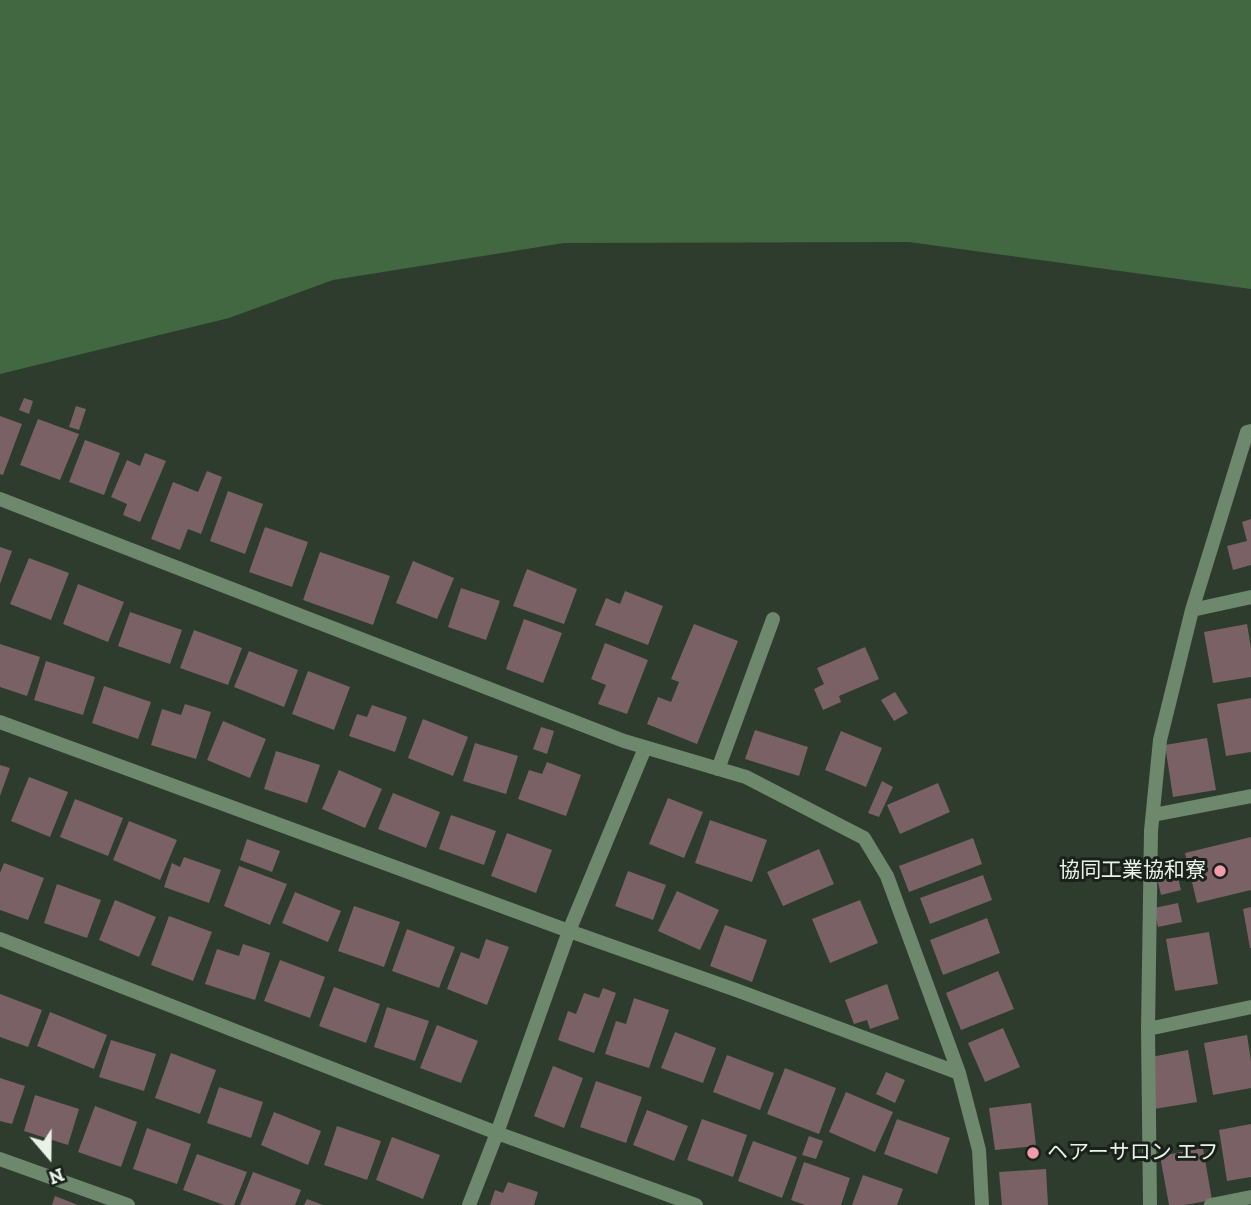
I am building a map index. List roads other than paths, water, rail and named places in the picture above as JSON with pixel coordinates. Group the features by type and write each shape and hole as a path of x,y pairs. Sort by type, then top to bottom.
{"street":[{"path":"1150,1205 1148,1029 1153,815 1160,740 1192,610 1247,432 1251,430"},
{"path":"0,499 645,748 746,776 864,838 887,876 959,1073 979,1150 982,1205"},
{"path":"1192,610 1251,597"},
{"path":"718,769 773,619"},
{"path":"0,722 736,989 959,1073"},
{"path":"469,1205 569,930 645,748"},
{"path":"1153,815 1251,796"},
{"path":"0,939 497,1133 696,1205"},
{"path":"1148,1029 1251,1007"},
{"path":"0,1159 128,1205"},
{"path":"1211,1205 1251,1197"}],"place":[{"name":"協同工業協和寮","path":"1220,871"},
{"name":"ヘアーサロン エフ","path":"1033,1153"}]}
